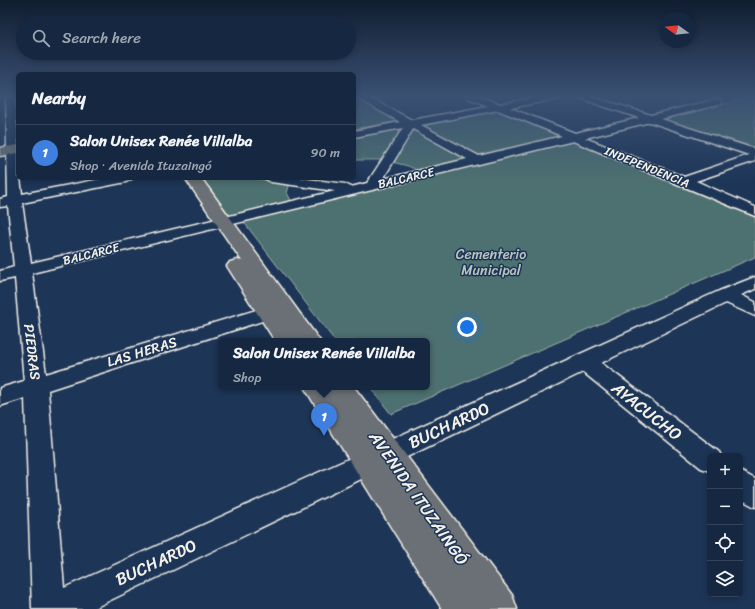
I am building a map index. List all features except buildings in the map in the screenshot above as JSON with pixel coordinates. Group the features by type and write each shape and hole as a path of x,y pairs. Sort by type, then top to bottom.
{"main road":[{"path":"181,180 216,223 276,310 305,338"},
{"path":"194,180 216,223"},
{"path":"276,310 286,338"},
{"name":"AVENIDA ITUZAINGÓ","path":"320,390 378,459 498,609"},
{"name":"AVENIDA ITUZAINGÓ","path":"342,390 378,459 464,609"}],"street":[{"name":"PIEDRAS","path":"9,124 10,147 7,201 22,270 36,386 48,609"},
{"path":"356,134 409,124"},
{"path":"298,180 362,185 411,124"},
{"path":"412,124 479,161"},
{"name":"INDEPENDENCIA","path":"542,124 755,212"},
{"name":"BALCARCE","path":"0,276 216,223 362,185 479,161 629,124"},
{"path":"668,124 755,153"},
{"path":"684,182 755,157"},
{"path":"7,201 116,180"},
{"name":"BUCHARDO","path":"56,609 755,282"},
{"path":"726,295 755,310"},
{"name":"LAS HERAS","path":"0,397 276,310"},
{"name":"AYACUCHO","path":"584,361 707,458"},
{"path":"743,486 755,495"}],"green space":[{"path":"356,124 380,124 356,129"},
{"path":"420,124 533,124 562,137 479,156"},
{"path":"677,124 755,124 755,150"},
{"path":"390,129 401,131 382,160 356,160 356,136"},
{"path":"412,131 420,131 472,160 421,172 408,166 392,162"},
{"name":"Cementerio Municipal","path":"573,140 755,215 755,257 391,414 372,390 430,390 430,338 333,338 243,221"},
{"path":"200,180 266,180 290,183 287,193 292,202 228,216"}],"place":[{"name":"Salon Unisex Renée Villalba","path":"324,436"}]}
